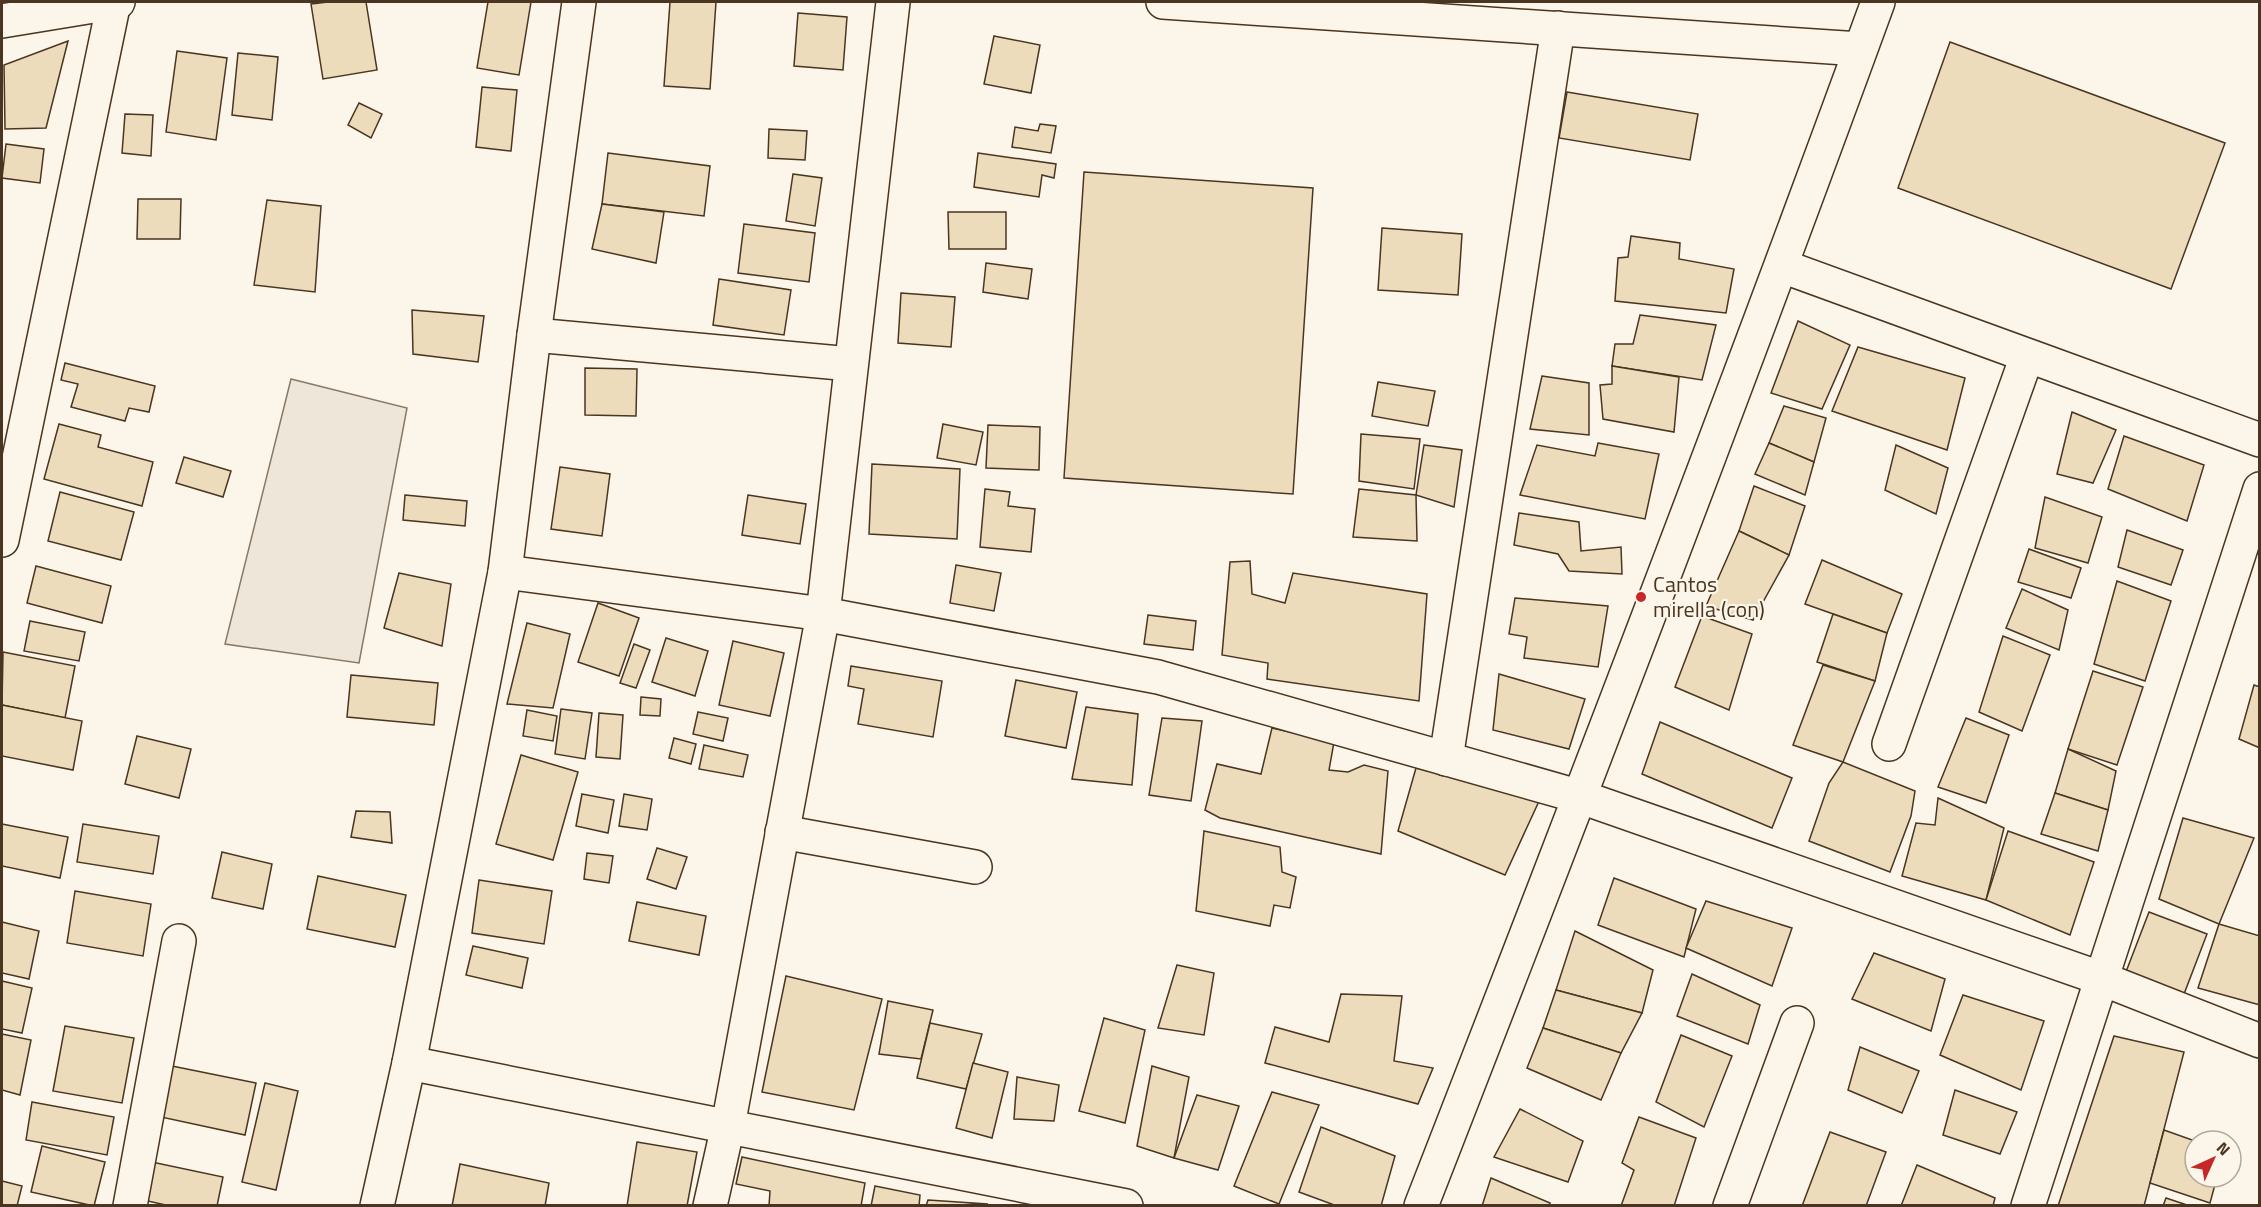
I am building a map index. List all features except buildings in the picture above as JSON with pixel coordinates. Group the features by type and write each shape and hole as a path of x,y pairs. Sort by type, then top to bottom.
{"street":[{"path":"2,21 116,2 2,540"},
{"path":"376,1206 409,1063 505,572 579,2"},
{"path":"710,1206 728,1126 823,614 892,2"},
{"path":"1163,2 1526,13 1558,28 1860,50"},
{"path":"1421,1206 1581,797 1782,266 1878,2"},
{"path":"1446,759 1558,28"},
{"path":"1782,266 2259,440"},
{"path":"534,335 851,364"},
{"path":"1889,744 2027,356"},
{"path":"2028,1206 2259,489"},
{"path":"505,572 823,614 1158,677 1581,797 2100,978 2259,1041"},
{"path":"782,832 975,867"},
{"path":"130,1206 179,941"},
{"path":"1730,1206 1797,1023"},
{"path":"409,1063 728,1126 1037,1196 1126,1206"}],"shaded area":[{"path":"291,379 407,408 359,663 225,644"}],"place":[{"name":"Cantos mirella (con)","path":"1641,597"}]}
